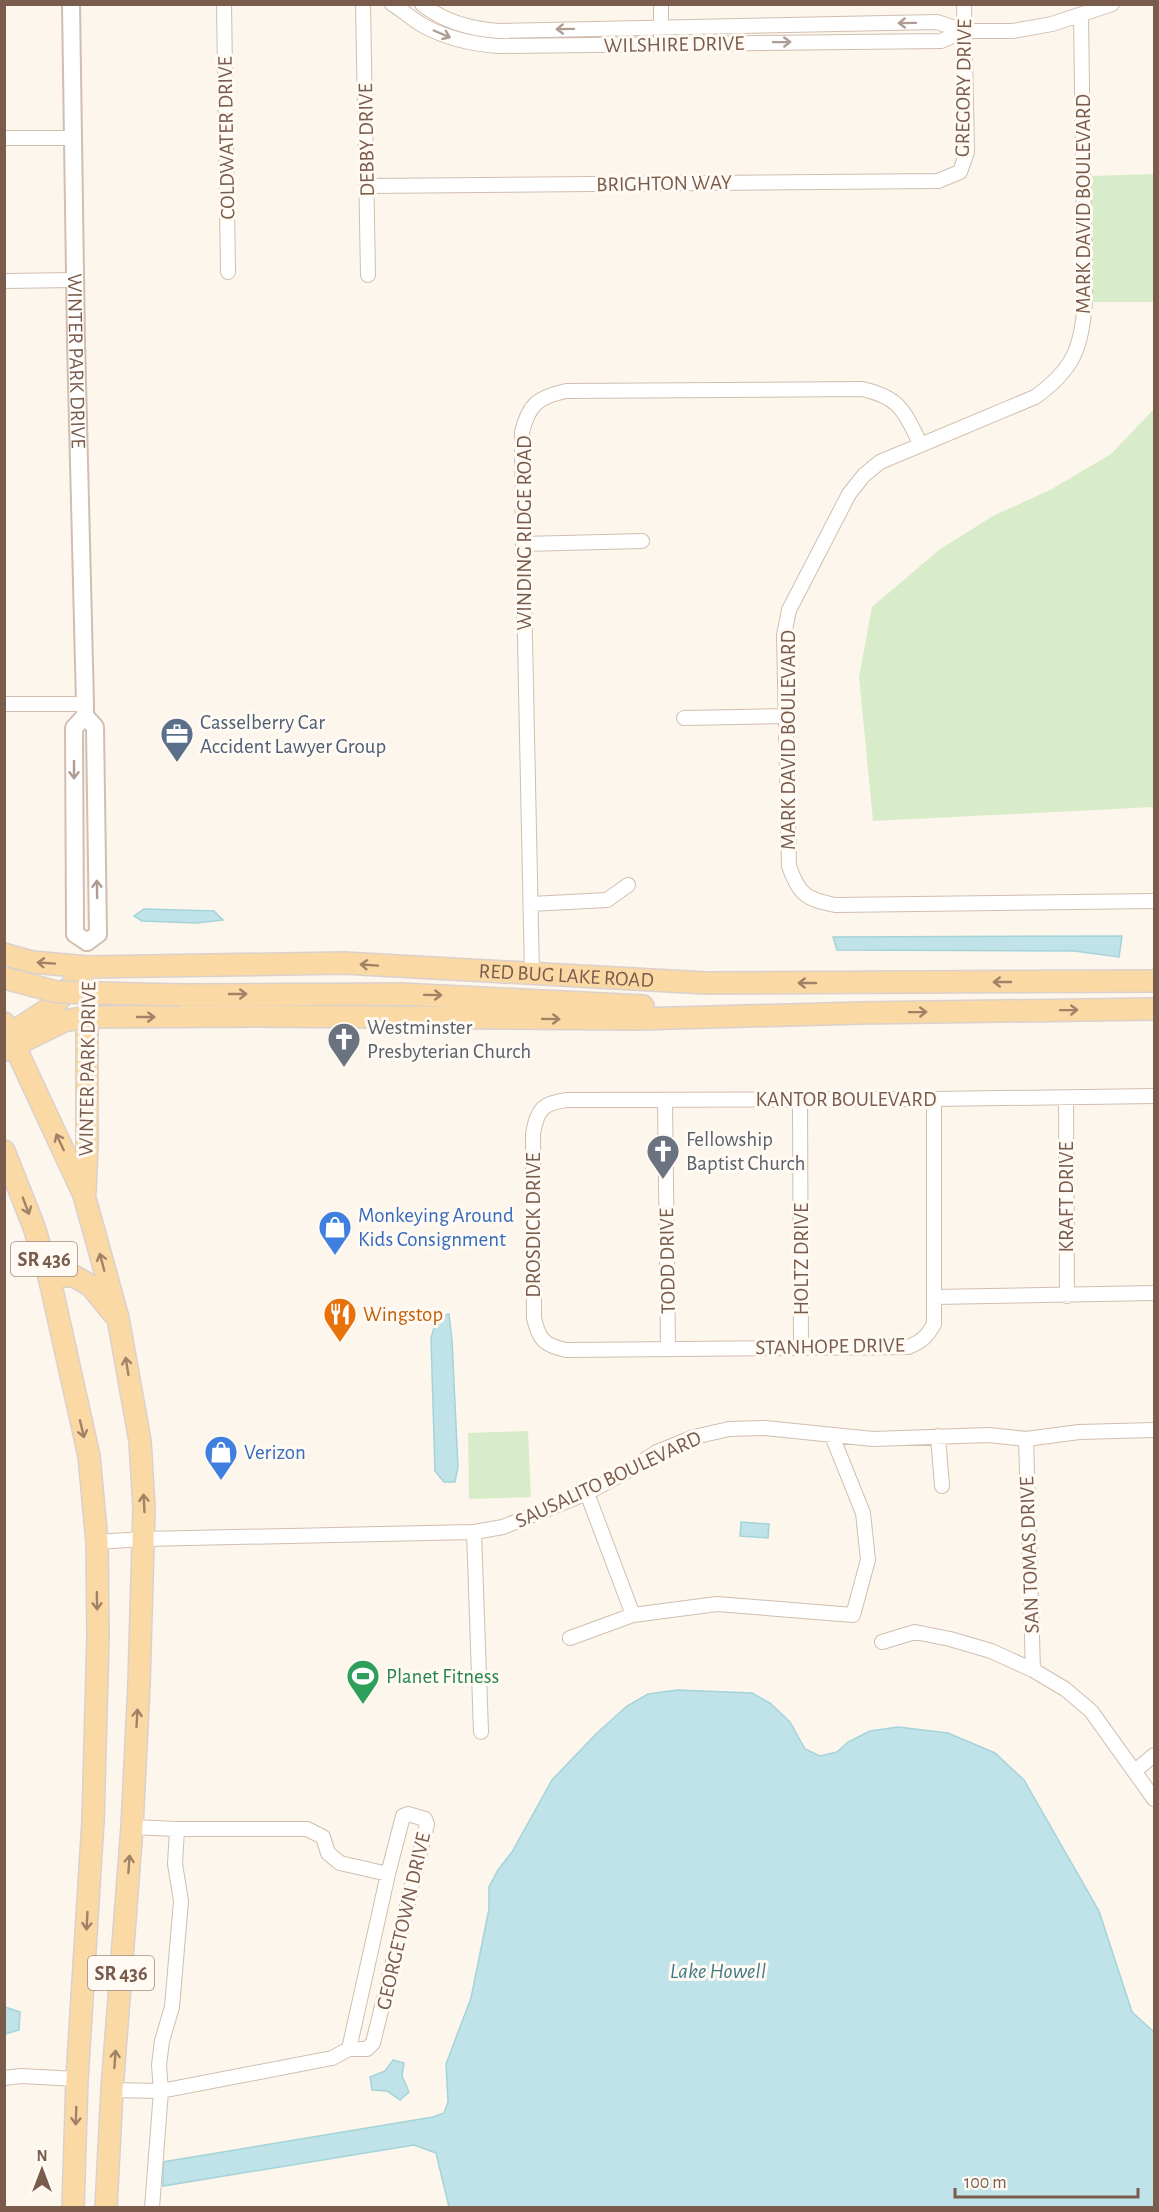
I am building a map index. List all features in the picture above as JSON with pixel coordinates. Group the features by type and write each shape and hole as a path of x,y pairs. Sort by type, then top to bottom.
{"main road":[{"name":"RED BUG LAKE ROAD","path":"4,954 32,962 88,967 344,963 706,983 1155,981"},
{"path":"8,1038 53,1005 88,967"},
{"path":"4,978 57,992 459,996 860,1013"},
{"name":"RED BUG LAKE ROAD","path":"8,1038 64,1021 87,1017 265,1016 637,1020 860,1013 1155,1009"},
{"name":"WINTER PARK DRIVE","path":"84,1195 87,1146 87,1017"},
{"name":"SR 436","path":"8,1038 84,1195 118,1318 140,1441 144,1508 132,1827 112,2090 106,2208"},
{"name":"SR 436","path":"4,1151 34,1227 49,1276 88,1456 97,1542 98,1636 93,1821 77,2079 73,2208"},
{"path":"49,1276 74,1276 91,1286 118,1318"}],"street":[{"name":"WINTER PARK DRIVE","path":"71,4 85,710 74,728 75,934 87,942 87,1017"},
{"name":"COLDWATER DRIVE","path":"224,4 228,272"},
{"name":"DEBBY DRIVE","path":"363,4 368,275"},
{"name":"WILSHIRE DRIVE","path":"392,4 423,26 471,44 498,46 941,41 964,31"},
{"name":"WILSHIRE DRIVE","path":"422,4 432,12 474,29 499,31 937,22 964,31 1013,31 1052,24 1112,4"},
{"path":"661,4 661,44"},
{"name":"GREGORY DRIVE","path":"960,172 967,152 964,4"},
{"name":"MARK DAVID BOULEVARD","path":"1081,16 1085,302 1083,327 1076,350 1056,382 1035,397 880,462 864,475 849,494 789,610 784,635 789,866 801,892 813,900 835,905 1155,901"},
{"path":"4,138 73,138"},
{"name":"BRIGHTON WAY","path":"367,186 938,181 960,172"},
{"path":"4,281 75,280"},
{"name":"WINDING RIDGE ROAD","path":"532,975 522,432 526,416 535,403 548,395 566,391 862,389 893,399 904,411 921,445"},
{"path":"523,544 642,542"},
{"path":"4,704 85,710"},
{"path":"684,718 786,716"},
{"path":"531,904 607,900 628,885"},
{"name":"KANTOR BOULEVARD","path":"540,1110 552,1102 567,1100 934,1100 1155,1096"},
{"name":"KRAFT DRIVE","path":"1066,1098 1067,1296"},
{"name":"HOLTZ DRIVE","path":"800,1099 801,1347"},
{"path":"934,1100 934,1297 1155,1293"},
{"name":"TODD DRIVE","path":"665,1101 668,1349"},
{"name":"DROSDICK DRIVE","path":"540,1110 535,1120 533,1134 534,1318 537,1332 542,1340"},
{"name":"STANHOPE DRIVE","path":"542,1340 552,1347 566,1350 908,1347 929,1335 934,1324 934,1297"},
{"name":"SAUSALITO BOULEVARD","path":"97,1542 474,1532 503,1527 587,1493 657,1452 694,1437 729,1429 765,1428 873,1439 989,1435 1026,1439 1079,1432 1155,1430"},
{"path":"570,1638 633,1615 717,1604 853,1615 868,1560 863,1513 832,1436"},
{"path":"938,1436 942,1486"},
{"name":"SAN TOMAS DRIVE","path":"1026,1439 1033,1670"},
{"path":"587,1493 633,1615"},
{"path":"474,1532 481,1732"},
{"path":"882,1641 915,1632 933,1635 991,1652 1033,1670 1065,1689 1091,1711 1155,1799"},
{"path":"1135,1771 1155,1755"},
{"name":"GEORGETOWN DRIVE","path":"112,2090 161,2091 332,2058 349,2049 367,2049 373,2043 427,1824 425,1819 408,1814 403,1816 388,1874 349,2049"},
{"name":"GEORGETOWN DRIVE","path":"132,1827 307,1829 323,1837 328,1853 340,1863 388,1874"},
{"path":"152,2208 161,2091 159,2066 162,2040 172,2007 182,1901 175,1864 177,1829"},
{"path":"4,2078 21,2076 77,2079"}],"green space":[{"path":"1154,174 1154,302 1093,302 1090,176"},
{"path":"1154,409 1154,807 873,821 859,677 872,607 939,550 993,516 1050,490 1111,454"},
{"path":"528,1431 531,1497 469,1499 468,1433"}],"water":[{"path":"144,909 214,911 223,920 197,923 142,921 134,916"},
{"path":"1122,936 1119,957 1074,951 837,950 833,937"},
{"path":"449,1314 458,1467 455,1482 444,1482 435,1471 431,1338 437,1317"},
{"path":"741,1522 769,1524 768,1538 740,1536"},
{"name":"Lake Howell","path":"677,1690 752,1693 770,1703 790,1722 805,1749 820,1756 837,1752 848,1742 870,1731 898,1727 948,1733 995,1753 1024,1780 1099,1911 1132,2012 1154,2032 1154,2207 449,2207 436,2153 414,2145 163,2186 163,2162 433,2117 444,2113 448,2102 446,2064 471,1998 489,1909 489,1887 498,1870 512,1852 552,1780 596,1734 627,1706 648,1694"},
{"path":"5,2007 20,2012 19,2030 5,2034"},
{"path":"393,2060 404,2063 402,2076 409,2092 400,2100 387,2091 372,2090 370,2077 385,2071"}],"place":[{"name":"Casselberry Car Accident Lawyer Group","path":"177,763"},
{"name":"Westminster Presbyterian Church","path":"344,1068"},
{"name":"Fellowship Baptist Church","path":"663,1180"},
{"name":"Monkeying Around Kids Consignment","path":"335,1256"},
{"name":"Wingstop","path":"340,1343"},
{"name":"Verizon","path":"221,1481"},
{"name":"Planet Fitness","path":"363,1705"}]}
